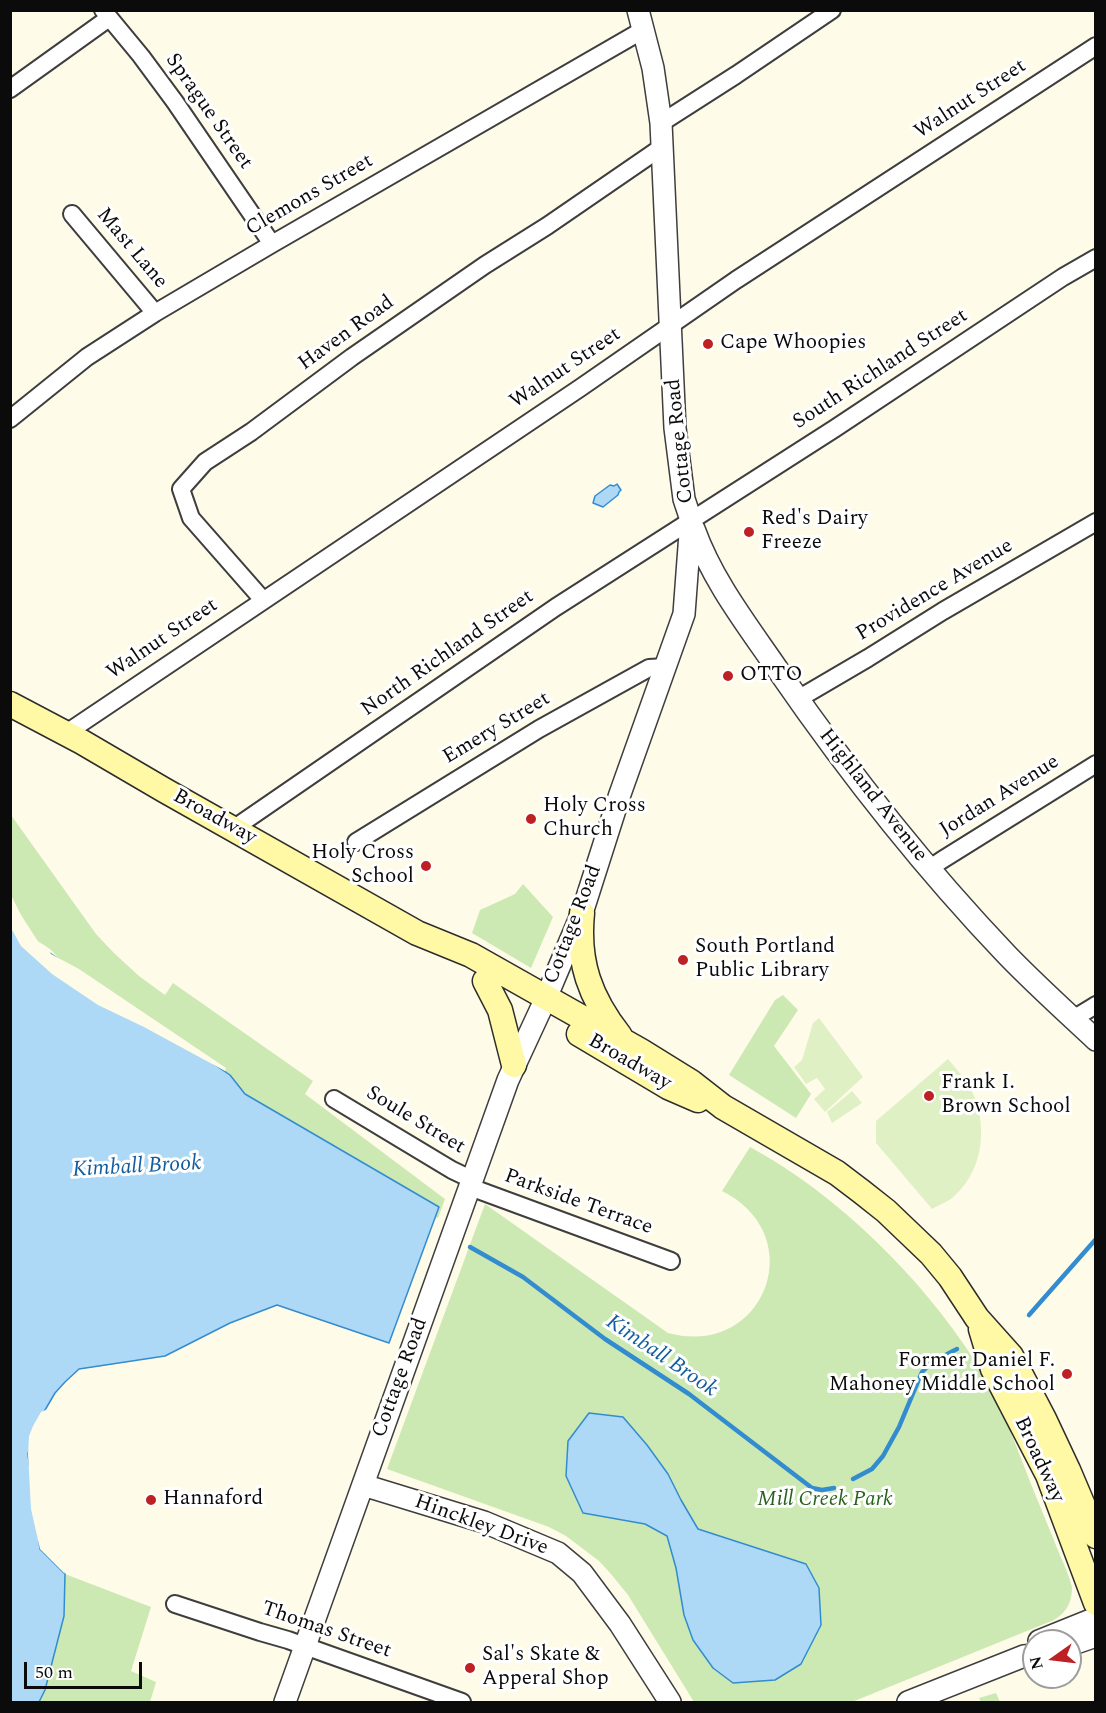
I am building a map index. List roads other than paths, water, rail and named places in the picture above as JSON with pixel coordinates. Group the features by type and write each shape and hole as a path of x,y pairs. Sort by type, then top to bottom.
{"main road":[{"name":"Broadway","path":"10,704 417,933 470,973 519,999 543,1005 623,1041 691,1082 723,1107 837,1173 886,1211 931,1254 950,1277 977,1318 1011,1356 1044,1419 1095,1536"},
{"path":"582,913 580,934 585,973 607,1020 623,1041"},
{"name":"Broadway","path":"417,933 471,955 668,1087 723,1107"},
{"path":"485,981 500,1010 514,1065"},
{"name":"Broadway","path":"977,1318 993,1369 1048,1475 1095,1603"}],"street":[{"path":"662,123 832,10"},
{"path":"10,89 106,14"},
{"name":"Sprague Street","path":"106,14 175,102 272,243"},
{"name":"Cottage Road","path":"285,1702 514,1065 543,1005 582,913 620,794 684,614 688,586 691,520 684,499 675,428 662,123 641,20"},
{"name":"Clemons Street","path":"10,419 87,357 155,313 641,20"},
{"name":"Walnut Street","path":"65,734 580,388 670,324 1095,46"},
{"name":"Haven Road","path":"263,600 191,518 182,489 205,462 251,432 352,357 485,265 547,226 662,147"},
{"name":"Mast Lane","path":"72,214 155,313"},
{"name":"South Richland Street","path":"691,520 1095,258"},
{"name":"Highland Avenue","path":"691,520 702,552 726,596 838,756 929,869 1008,956 1095,1040"},
{"name":"North Richland Street","path":"233,828 547,613 691,520"},
{"name":"Providence Avenue","path":"798,699 1095,522"},
{"name":"Emery Street","path":"356,842 539,729 649,668 666,667"},
{"name":"Jordan Avenue","path":"929,869 1095,764"},
{"path":"1073,1019 1095,1005"},
{"name":"Soule Street","path":"334,1099 452,1170 471,1184"},
{"name":"Parkside Terrace","path":"471,1184 672,1261"},
{"name":"Hinckley Drive","path":"363,1485 484,1522 558,1553 582,1573 620,1624 670,1702"},
{"name":"Thomas Street","path":"175,1604 305,1646 462,1702"},
{"path":"1068,1629 1095,1618"},
{"path":"908,1702 1022,1656"}],"water":[{"path":"617,484 621,490 618,495 603,507 593,503 595,496 610,485"},
{"path":"10,908 29,939 230,1075 245,1094 439,1207 389,1343 277,1305 230,1323 165,1356 79,1369 55,1393 38,1422 28,1454 40,1549 65,1574 64,1616 45,1690 39,1702 10,1702"},
{"path":"589,1413 623,1417 668,1474 698,1529 806,1564 819,1588 821,1625 801,1664 775,1680 733,1683 713,1668 693,1640 684,1615 676,1568 667,1536 645,1524 583,1513 566,1476 568,1441"}],"waterway":[{"name":"Kimball Brook","path":"1029,1315 1096,1239"},
{"name":"Kimball Brook","path":"470,1247 523,1277 605,1339 689,1394 812,1488 822,1490 834,1488"},
{"name":"Kimball Brook","path":"853,1479 872,1469 883,1456 899,1427 922,1372 932,1362 957,1349"}],"place":[{"name":"Cape Whoopies","path":"708,344"},
{"name":"Red's Dairy Freeze","path":"749,532"},
{"name":"OTTO","path":"728,676"},
{"name":"Holy Cross Church","path":"531,819"},
{"name":"Holy Cross School","path":"426,866"},
{"name":"South Portland Public Library","path":"683,960"},
{"name":"Frank I. Brown School","path":"929,1096"},
{"name":"Former Daniel F. Mahoney Middle School","path":"1067,1374"},
{"name":"Hannaford","path":"151,1500"},
{"name":"Sal's Skate & Apperal Shop","path":"470,1668"}],"park label":[{"name":"Mill Creek Park","path":"825,1501"}]}
